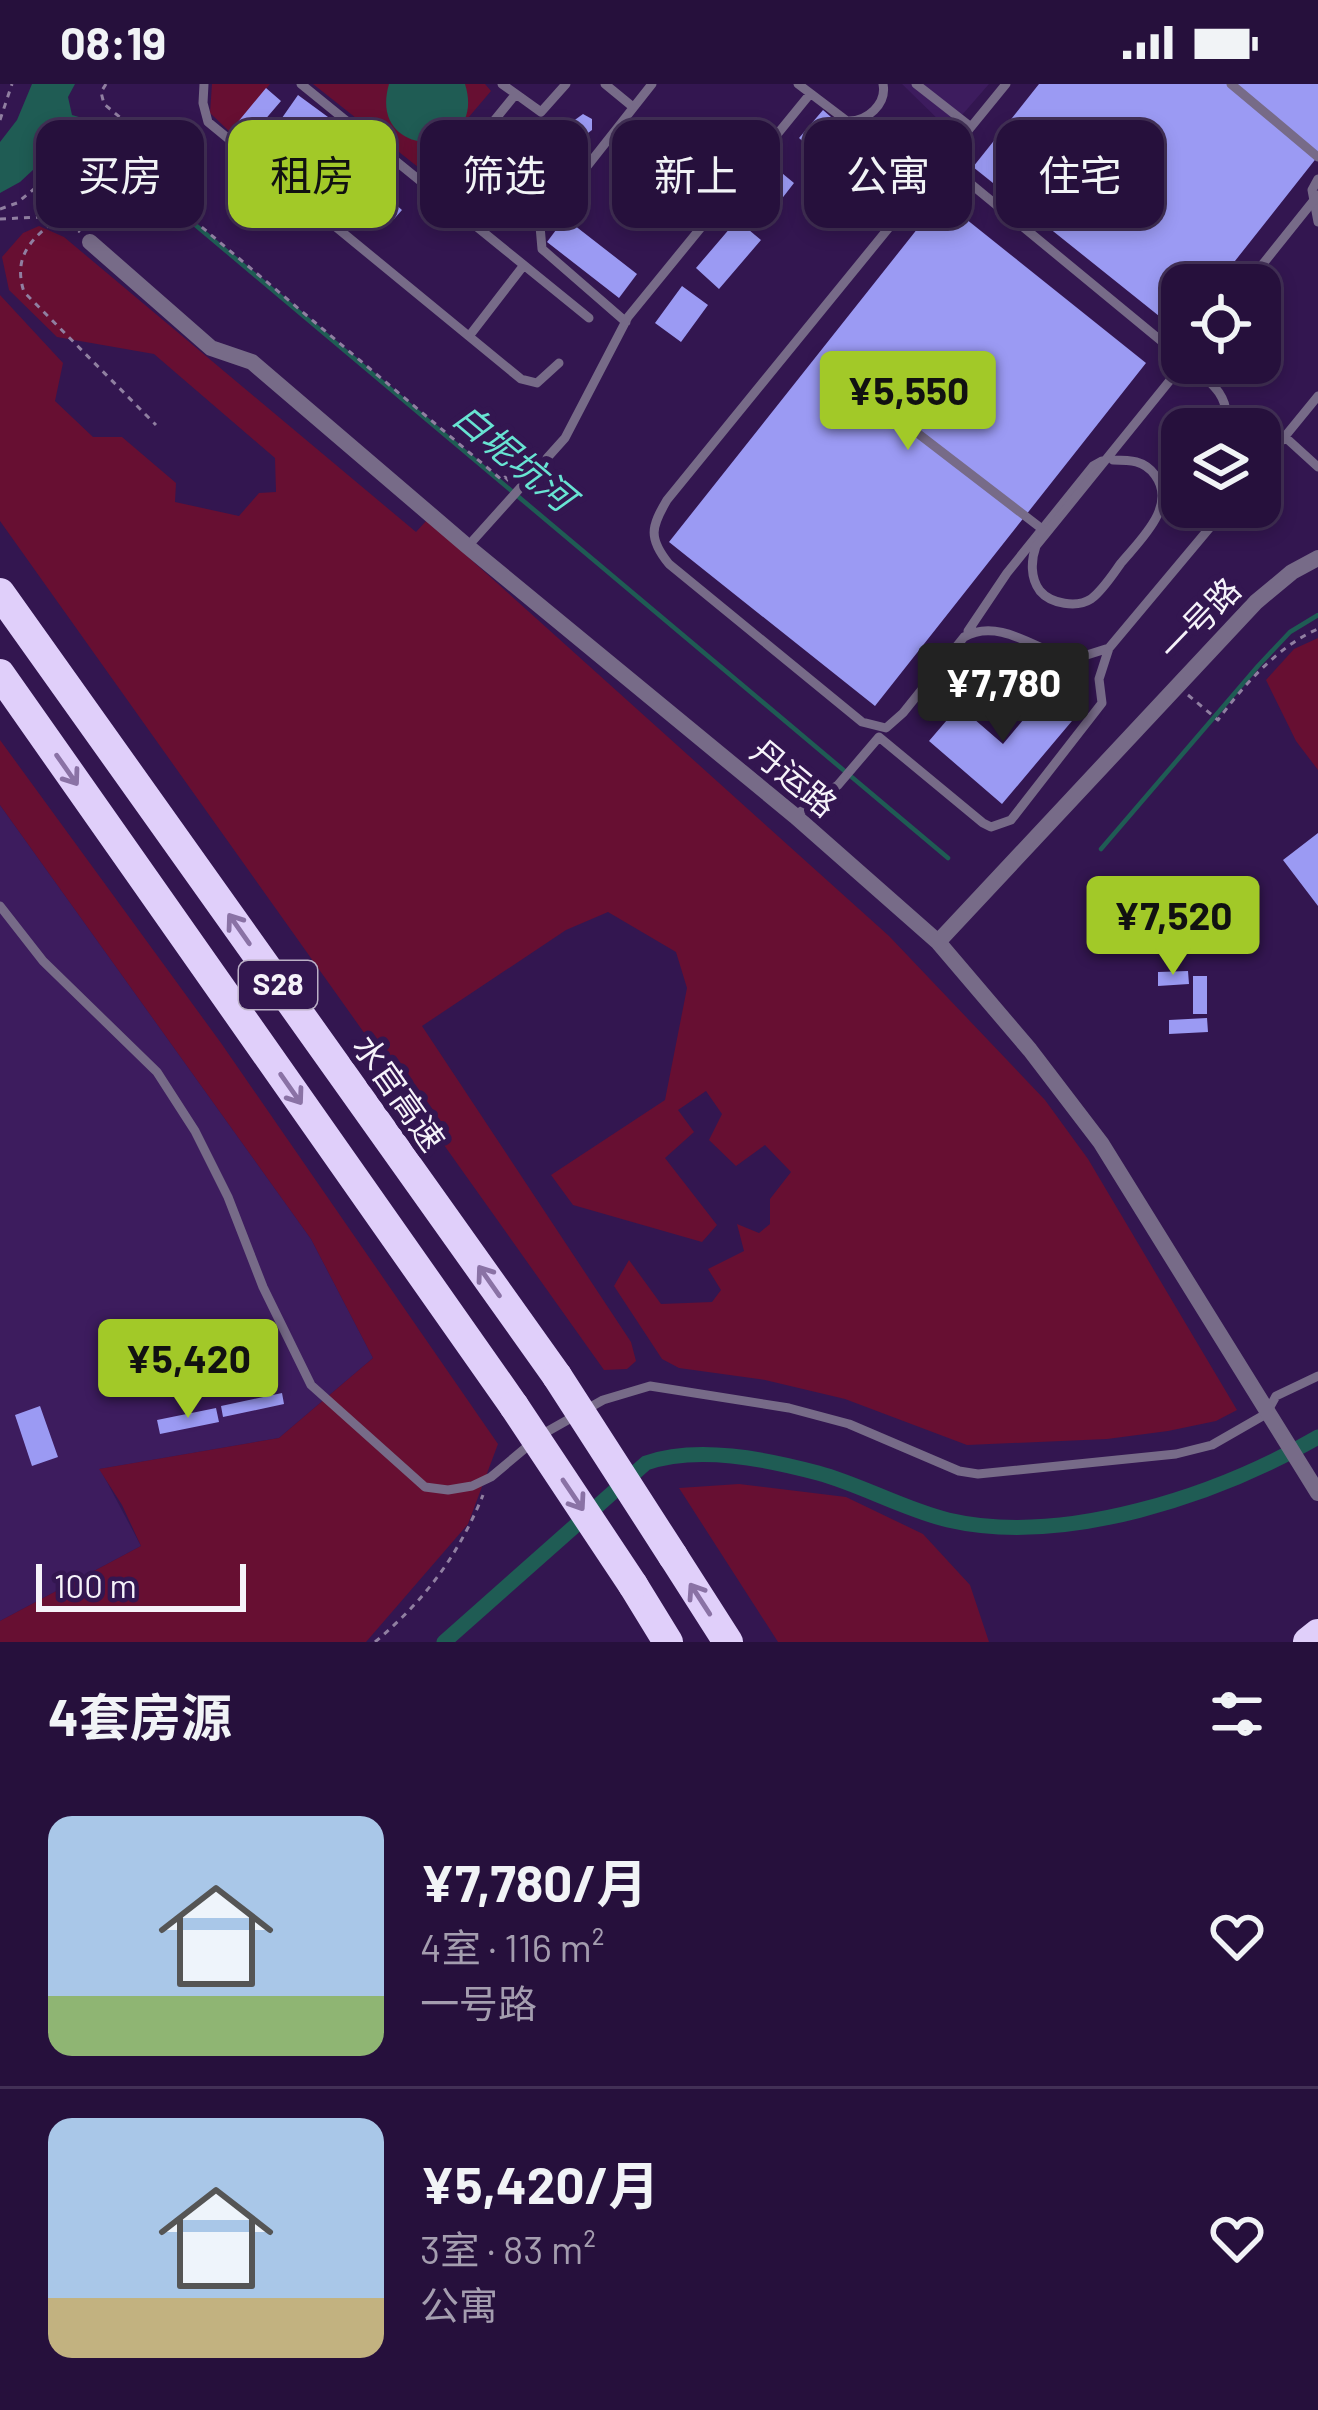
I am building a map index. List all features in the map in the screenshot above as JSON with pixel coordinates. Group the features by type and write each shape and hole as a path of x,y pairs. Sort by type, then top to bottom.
{"highway":[{"name":"水官高速","path":"0,593 557,1376 728,1642"},
{"name":"S28","path":"0,674 514,1406 668,1642"},
{"path":"1308,1642 1318,1634"}],"street":[{"name":"丹运路","path":"90,242 211,349 252,362 795,816 938,942 1101,1143 1318,1493"},
{"name":"一号路","path":"938,942 1256,602 1292,572 1318,558"}],"lane":[{"path":"204,84 202,103 208,122 228,138"},
{"path":"301,84 420,181"},
{"path":"502,84 541,112 566,84"},
{"path":"605,84 633,107"},
{"path":"626,322 542,249 539,237 545,217 652,84"},
{"path":"798,84 847,121 871,114 884,98 883,84"},
{"path":"916,84 961,120"},
{"path":"972,127 1006,84"},
{"path":"1231,84 1318,157"},
{"path":"467,546 565,438 626,322 811,94"},
{"path":"495,120 515,95"},
{"path":"1317,220 1312,190 1318,179"},
{"path":"972,183 1161,341"},
{"path":"1263,264 1318,195"},
{"path":"339,228 529,383 545,379 559,363"},
{"path":"478,228 589,318"},
{"path":"889,228 667,500 655,519 653,533 656,548 669,563 862,722 882,733 983,823 1003,826 1102,703 1099,679 1109,648 1210,528"},
{"path":"470,335 524,265"},
{"path":"838,372 1046,532"},
{"path":"795,816 838,785 964,637 1007,573 1094,466 1113,460 1135,460 1149,468 1161,488 1161,506 1155,520 1092,598 1069,604 1052,600 1040,590 1032,557 1046,532 1166,384"},
{"path":"1281,442 1318,396"},
{"path":"1285,437 1318,467"},
{"path":"964,637 997,629 1072,660 1109,648"},
{"path":"0,906 43,961 157,1072 228,1197 262,1287 310,1385 425,1487 448,1490 491,1477 541,1436 603,1400 650,1386 789,1408 849,1424 959,1471 978,1474 1176,1454 1212,1445 1271,1422 1276,1396 1318,1376"}],"path":[{"path":"0,120 12,84"},
{"path":"106,84 102,101 123,120"},
{"path":"0,209 17,203 36,187"},
{"path":"0,219 36,217"},
{"path":"47,228 20,259 24,292 156,425"},
{"path":"74,228 90,242"},
{"path":"203,228 502,480 505,477"},
{"path":"1177,686 1218,720 1273,660 1301,636 1318,629"},
{"path":"375,1642 436,1584 467,1535 491,1477"}],"shaded area":[{"path":"32,84 75,84 68,97 72,115 89,120 36,120 36,167 0,193 0,142 17,120"},
{"path":"212,84 270,84 241,120 228,120 228,130 210,113"},
{"path":"313,84 485,84 491,91 466,120 420,120 420,169 396,150 396,120 359,120"},
{"path":"389,84 465,84 468,109 463,120 420,120 420,140 396,129 396,120 387,110"},
{"path":"902,84 989,84 958,120 939,120"},
{"path":"44,228 64,237 416,532 427,520 889,936 1045,1100 1088,1159 1237,1410 1216,1421 1107,1439 967,1445 845,1399 765,1380 679,1368 662,1359 614,1286 629,1260 661,1304 712,1302 721,1290 708,1269 744,1251 737,1224 759,1233 770,1224 770,1199 791,1172 765,1145 736,1166 709,1140 722,1114 706,1091 678,1110 694,1132 665,1158 717,1225 702,1242 573,1205 551,1175 665,1100 687,988 676,952 608,912 566,930 422,1026 631,1342 636,1361 627,1369 604,1370 0,521 0,295 63,363 55,401 93,437 122,437 176,483 175,502 239,516 259,493 276,492 275,458 154,354 57,337 9,290 2,257 23,233"},
{"path":"1318,638 1318,770 1296,741 1266,680 1294,649"},
{"path":"0,740 221,1043 498,1444 468,1524 366,1642 0,1642 0,1621 141,1546 99,1469 279,1438 373,1358 311,1239 0,805"},
{"path":"0,805 311,1239 373,1358 279,1438 100,1469 141,1546 0,1621"},
{"path":"739,1484 846,1497 923,1534 970,1585 989,1642 778,1642 679,1488"}],"building":[{"path":"1039,84 1318,84 1318,156 1233,264 1161,264 1161,318 1049,228 1164,228 1164,120 1010,120"},
{"path":"266,88 281,101 265,120 239,120"},
{"path":"298,95 328,117 326,120 281,120"},
{"path":"823,110 834,120 814,120"},
{"path":"583,114 592,119 592,130 588,133 588,120 575,120"},
{"path":"996,138 996,185 973,167"},
{"path":"780,171 794,183 780,201"},
{"path":"972,224 1146,363 875,706 669,542 918,228 972,228"},
{"path":"558,228 578,228 637,274 619,298 547,242"},
{"path":"730,228 747,228 761,240 719,289 696,268"},
{"path":"682,286 708,305 681,342 655,323"},
{"path":"1048,690 1077,715 1002,804 929,741 959,706 1003,744"},
{"path":"1318,833 1318,906 1283,860"},
{"path":"1188,971 1189,984 1158,986 1158,972"},
{"path":"1193,976 1207,976 1207,1014 1193,1014"},
{"path":"1207,1018 1208,1032 1169,1034 1169,1020"},
{"path":"282,1393 284,1404 223,1417 221,1406"},
{"path":"40,1406 58,1457 32,1466 15,1415"},
{"path":"216,1408 219,1422 160,1434 157,1420"}],"waterway":[{"name":"白坭坑河","path":"199,228 948,858"},
{"name":"白坭坑河","path":"1101,849 1258,666 1290,632 1318,615"},
{"path":"444,1642 646,1463 666,1458 732,1456 776,1463 834,1478 948,1520 993,1527 1041,1527 1090,1521 1188,1496 1318,1437"}]}
